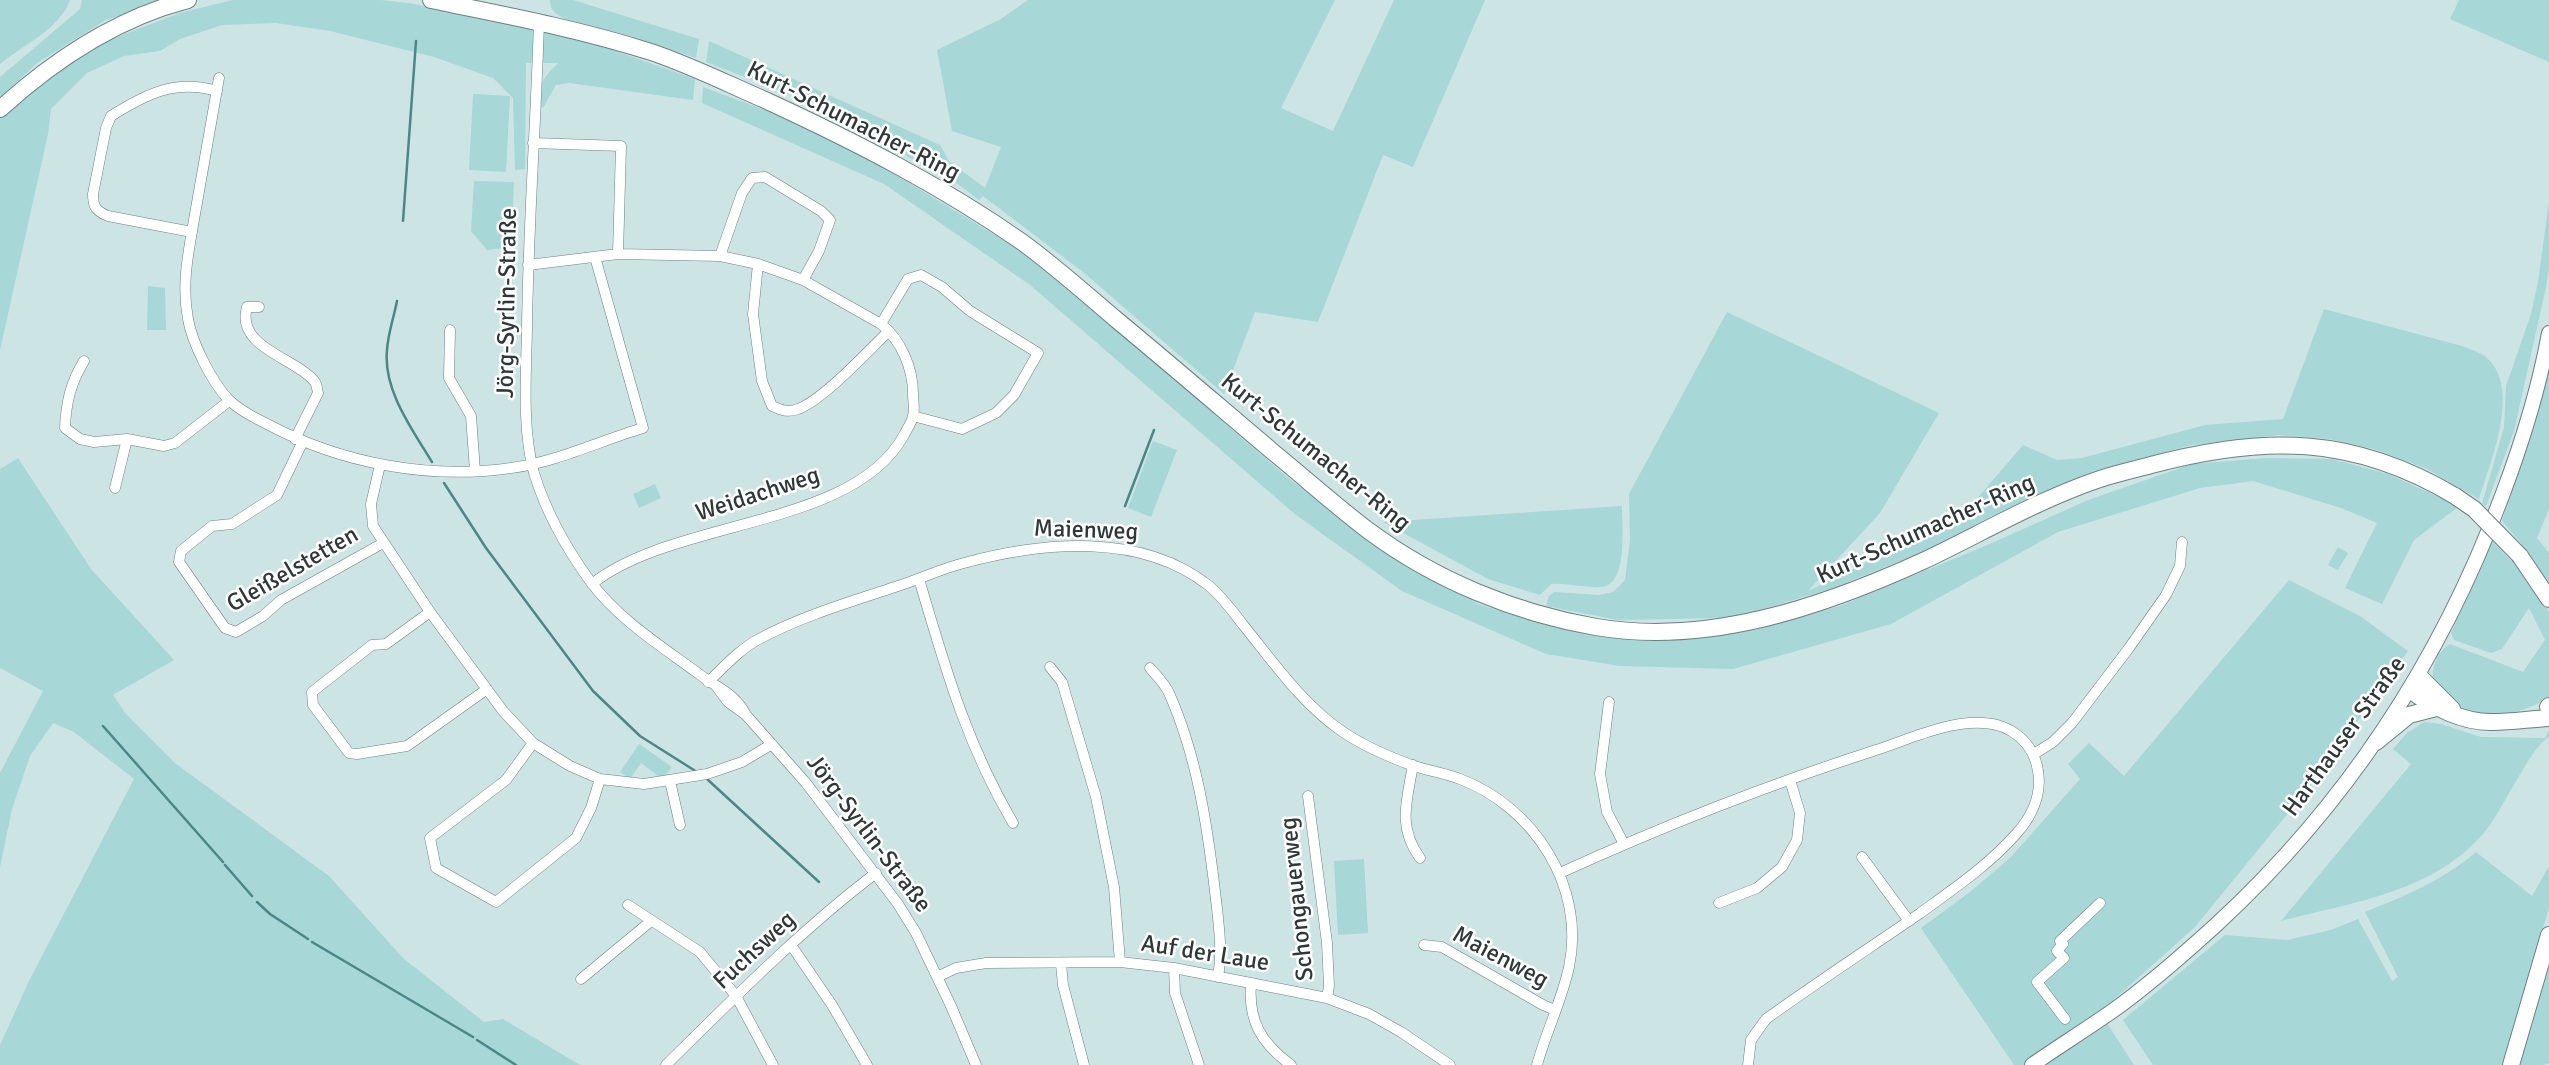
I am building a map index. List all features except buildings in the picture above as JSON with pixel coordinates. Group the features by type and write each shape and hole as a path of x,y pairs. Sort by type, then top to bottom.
{"main road":[{"path":"0,109 30,82 98,37 134,19 188,0"},
{"name":"Kurt-Schumacher-Ring","path":"431,0 539,21 659,55 830,131 952,197 1024,244 1371,533 1459,585 1496,600 1575,623 1604,628 1656,631 1756,621 1836,597 2097,480 2194,454 2278,444 2360,454 2421,476 2474,509 2520,556 2549,599"},
{"path":"2419,676 2459,715"},
{"path":"2410,690 2436,708 2476,721 2549,718"},
{"path":"2524,719 2549,707"},
{"path":"2376,742 2409,715 2436,708"},
{"path":"2512,1064 2549,935"}],"street":[{"name":"Jörg-Syrlin-Straße","path":"539,21 528,265 526,387 532,464 551,519 592,584 618,612 712,684 728,702 746,715 815,794 876,873 916,933 976,1065"},
{"path":"219,78 184,276 188,321 215,382 229,401 299,440 380,465 441,472 475,471 511,468 558,458 643,428 595,257"},
{"path":"192,232 108,216 97,211 93,204 93,194 106,128 111,116 174,85 200,86 217,91"},
{"path":"533,143 621,146 618,254"},
{"path":"720,256 742,193 752,178 765,177 821,211 830,220 819,251 803,279"},
{"name":"Weidachweg","path":"528,265 618,254 720,256 758,264 803,279 885,327 907,359 914,381 914,416 896,449 868,475 814,503 704,534 625,562 592,584"},
{"path":"758,264 753,314 762,381 772,406 785,412 799,409 834,383 885,327 908,279 920,275 942,287 970,311 1038,353 1014,395 996,412 962,429 914,416"},
{"path":"258,307 247,307 244,316 250,333 266,349 315,382 318,393 299,440"},
{"path":"450,330 449,379 471,416 475,471"},
{"name":"Harthauser Straße","path":"2032,1065 2110,1013 2217,924 2301,836 2376,742 2441,638 2488,534 2521,441 2548,340"},
{"path":"84,360 71,387 66,408 65,428 80,439 94,442 127,439 164,446 175,443 229,401"},
{"path":"115,488 127,439"},
{"name":"Gleißelstetten","path":"299,440 277,495 232,524 212,526 181,551 179,562 225,628 236,632 263,616 281,600 383,543"},
{"name":"Gleißelstetten","path":"380,465 370,516 373,526 430,612 503,711 533,743 570,766 600,779 643,784 707,774 742,761 772,744"},
{"path":"2034,754 2053,742 2072,723 2129,648 2166,595 2180,566 2182,542"},
{"name":"Maienweg","path":"712,684 746,648 760,639 833,608 960,564 1038,548 1118,549 1155,556 1180,567 1209,586 1229,606 1292,686 1341,731 1373,749 1413,765 1461,779 1493,795 1517,813 1540,839 1560,873 1570,917 1572,941 1569,966 1537,1065"},
{"path":"919,579 959,713 993,790 1013,823"},
{"path":"430,612 386,644 372,645 312,692 313,705 349,753 357,754 407,746 487,689"},
{"path":"1050,667 1062,682 1096,797 1114,887 1120,962"},
{"path":"1150,667 1168,690 1195,768 1208,830 1217,909 1220,963 1218,977"},
{"path":"1609,702 1600,774 1607,812 1624,844"},
{"path":"1560,873 1742,796 1927,732 1983,723 2007,729 2018,735 2034,754 2039,788 2027,821 1989,860 1909,921 1766,1019 1751,1040 1748,1065"},
{"path":"533,743 506,780 430,838 436,868 496,902 576,838 591,808 600,779"},
{"path":"1413,765 1404,817 1407,834 1420,858"},
{"path":"1719,903 1757,888 1782,867 1797,841 1800,828 1800,813 1790,780"},
{"path":"670,781 680,825"},
{"name":"Schongauerweg","path":"1308,796 1327,943 1327,998"},
{"path":"1862,857 1909,921"},
{"name":"Fuchsweg","path":"666,1065 736,996 845,896 876,873"},
{"path":"2064,1019 2037,982 2064,958 2057,951 2063,944 2060,941 2100,904"},
{"path":"628,905 700,952 736,996 773,1065"},
{"path":"581,979 651,921"},
{"path":"792,945 867,1065"},
{"name":"Maienweg","path":"1424,945 1442,947 1555,1010"},
{"name":"Auf der Laue","path":"937,976 968,965 1120,962 1174,968 1327,998 1380,1020 1450,1065"},
{"path":"1061,964 1063,985 1084,1065"},
{"path":"1174,968 1175,993 1199,1065"},
{"path":"1251,983 1252,1017 1260,1035 1291,1065"}],"shaded area":[{"path":"0,0 70,0 58,20 0,64"},
{"path":"82,0 168,0 106,20 37,63 0,98 0,77 80,9"},
{"path":"233,0 381,0 495,19 579,38 695,79 693,100 569,83 556,85 543,108 539,106 541,87 549,72 559,63 526,63 525,169 515,170 513,98 493,78 434,57 330,31 276,23 222,25 180,39 160,51 124,56 87,73 51,109 48,134 0,350 0,117 88,48 180,13"},
{"path":"550,0 573,0 699,39 696,58 630,36 565,19 554,12"},
{"path":"1028,0 1335,0 1281,108 1333,131 1394,0 1485,0 1413,167 1383,155 1318,322 1255,312 1224,394 1083,272 983,196 979,200 954,181 789,94 706,62 709,41 940,145 949,161 985,188 1001,147 952,131 937,50 1001,19"},
{"path":"2459,0 2549,0 2549,62 2450,19"},
{"path":"703,87 797,122 861,154 1020,250 1088,304 1287,477 1386,551 1478,604 1529,620 1614,636 1687,639 1755,630 1840,606 2088,500 2192,464 2266,458 2332,459 2388,474 2457,508 2414,540 2382,604 2345,588 2377,523 2341,508 2253,481 2200,488 2058,532 1891,624 1733,669 1620,666 1546,654 1402,591 1296,515 1030,285 884,184 702,103"},
{"path":"473,94 510,96 506,172 469,170"},
{"path":"474,181 514,182 511,247 487,250 471,231"},
{"path":"2549,201 2549,267 2546,287 2514,431 2486,506 2482,504 2504,427 2506,386 2531,314 2538,282"},
{"path":"148,286 165,288 166,330 147,330"},
{"path":"2324,309 2462,346 2481,354 2491,362 2499,376 2502,411 2500,430 2479,499 2425,468 2374,449 2329,439 2278,435 2192,445 2094,471 1996,514 1917,554 1833,588 1754,612 1723,618 1618,620 1546,606 1549,596 1554,592 1599,595 1613,592 1625,580 1630,540 1629,494 1727,312 1939,413 1880,513 1808,591 1962,516 2023,445 2057,460 2082,458 2205,425 2283,419"},
{"path":"2549,370 2549,509 2537,538 2549,553 2549,585 2523,546 2502,521"},
{"path":"1153,441 1177,450 1151,517 1128,508"},
{"path":"18,458 91,569 174,660 113,695 126,714 175,763 329,876 404,959 484,1022 503,1019 580,1065 0,1065 0,1045 29,981 134,779 74,732 53,723 30,756 12,809 0,867 0,773 43,691 0,668 0,469"},
{"path":"655,484 661,498 639,508 633,494"},
{"path":"1622,506 1623,540 1620,566 1610,584 1596,587 1551,584 1540,595 1488,579 1383,522"},
{"path":"2492,541 2511,561 2514,558 2528,575 2549,612 2549,697 2516,712 2490,715 2466,711 2456,705 2433,681 2433,676 2439,655 2450,644 2523,672 2545,640 2529,608 2502,649 2491,653 2454,640 2451,633"},
{"path":"2338,547 2348,553 2338,570 2328,565"},
{"path":"2289,580 2360,616 2408,651 2315,780 2195,927 2100,1012 2134,1065 2014,1065 1921,928 2011,857 2080,779 2068,764 2089,743 2124,776"},
{"path":"2424,722 2441,724 2481,737 2545,738 2549,730 2549,737 2534,752 2487,829 2467,850 2444,867 2419,881 2365,900 2281,921 2411,764 2393,749 2407,733"},
{"path":"639,744 672,767 662,779 641,763 630,779 620,772"},
{"path":"2476,852 2532,896 2549,866 2549,908 2502,1065 2153,1065 2123,1020 2225,935 2287,940 2331,930 2358,919 2392,981 2398,977 2365,912 2436,880"},
{"path":"1364,859 1368,933 1338,935 1334,861"},
{"path":"2549,966 2549,1063 2520,1065 2535,1006"}],"waterway":[{"path":"403,221 416,41"},
{"path":"397,301 388,344 387,365 390,380 400,409 432,462"},
{"path":"1125,506 1154,430"},
{"path":"444,483 486,548 593,691 640,736 697,772"},
{"path":"103,726 223,862"},
{"path":"707,779 819,882"},
{"path":"225,865 252,896"},
{"path":"257,902 308,939"},
{"path":"312,942 473,1037"},
{"path":"477,1040 516,1065"}]}
